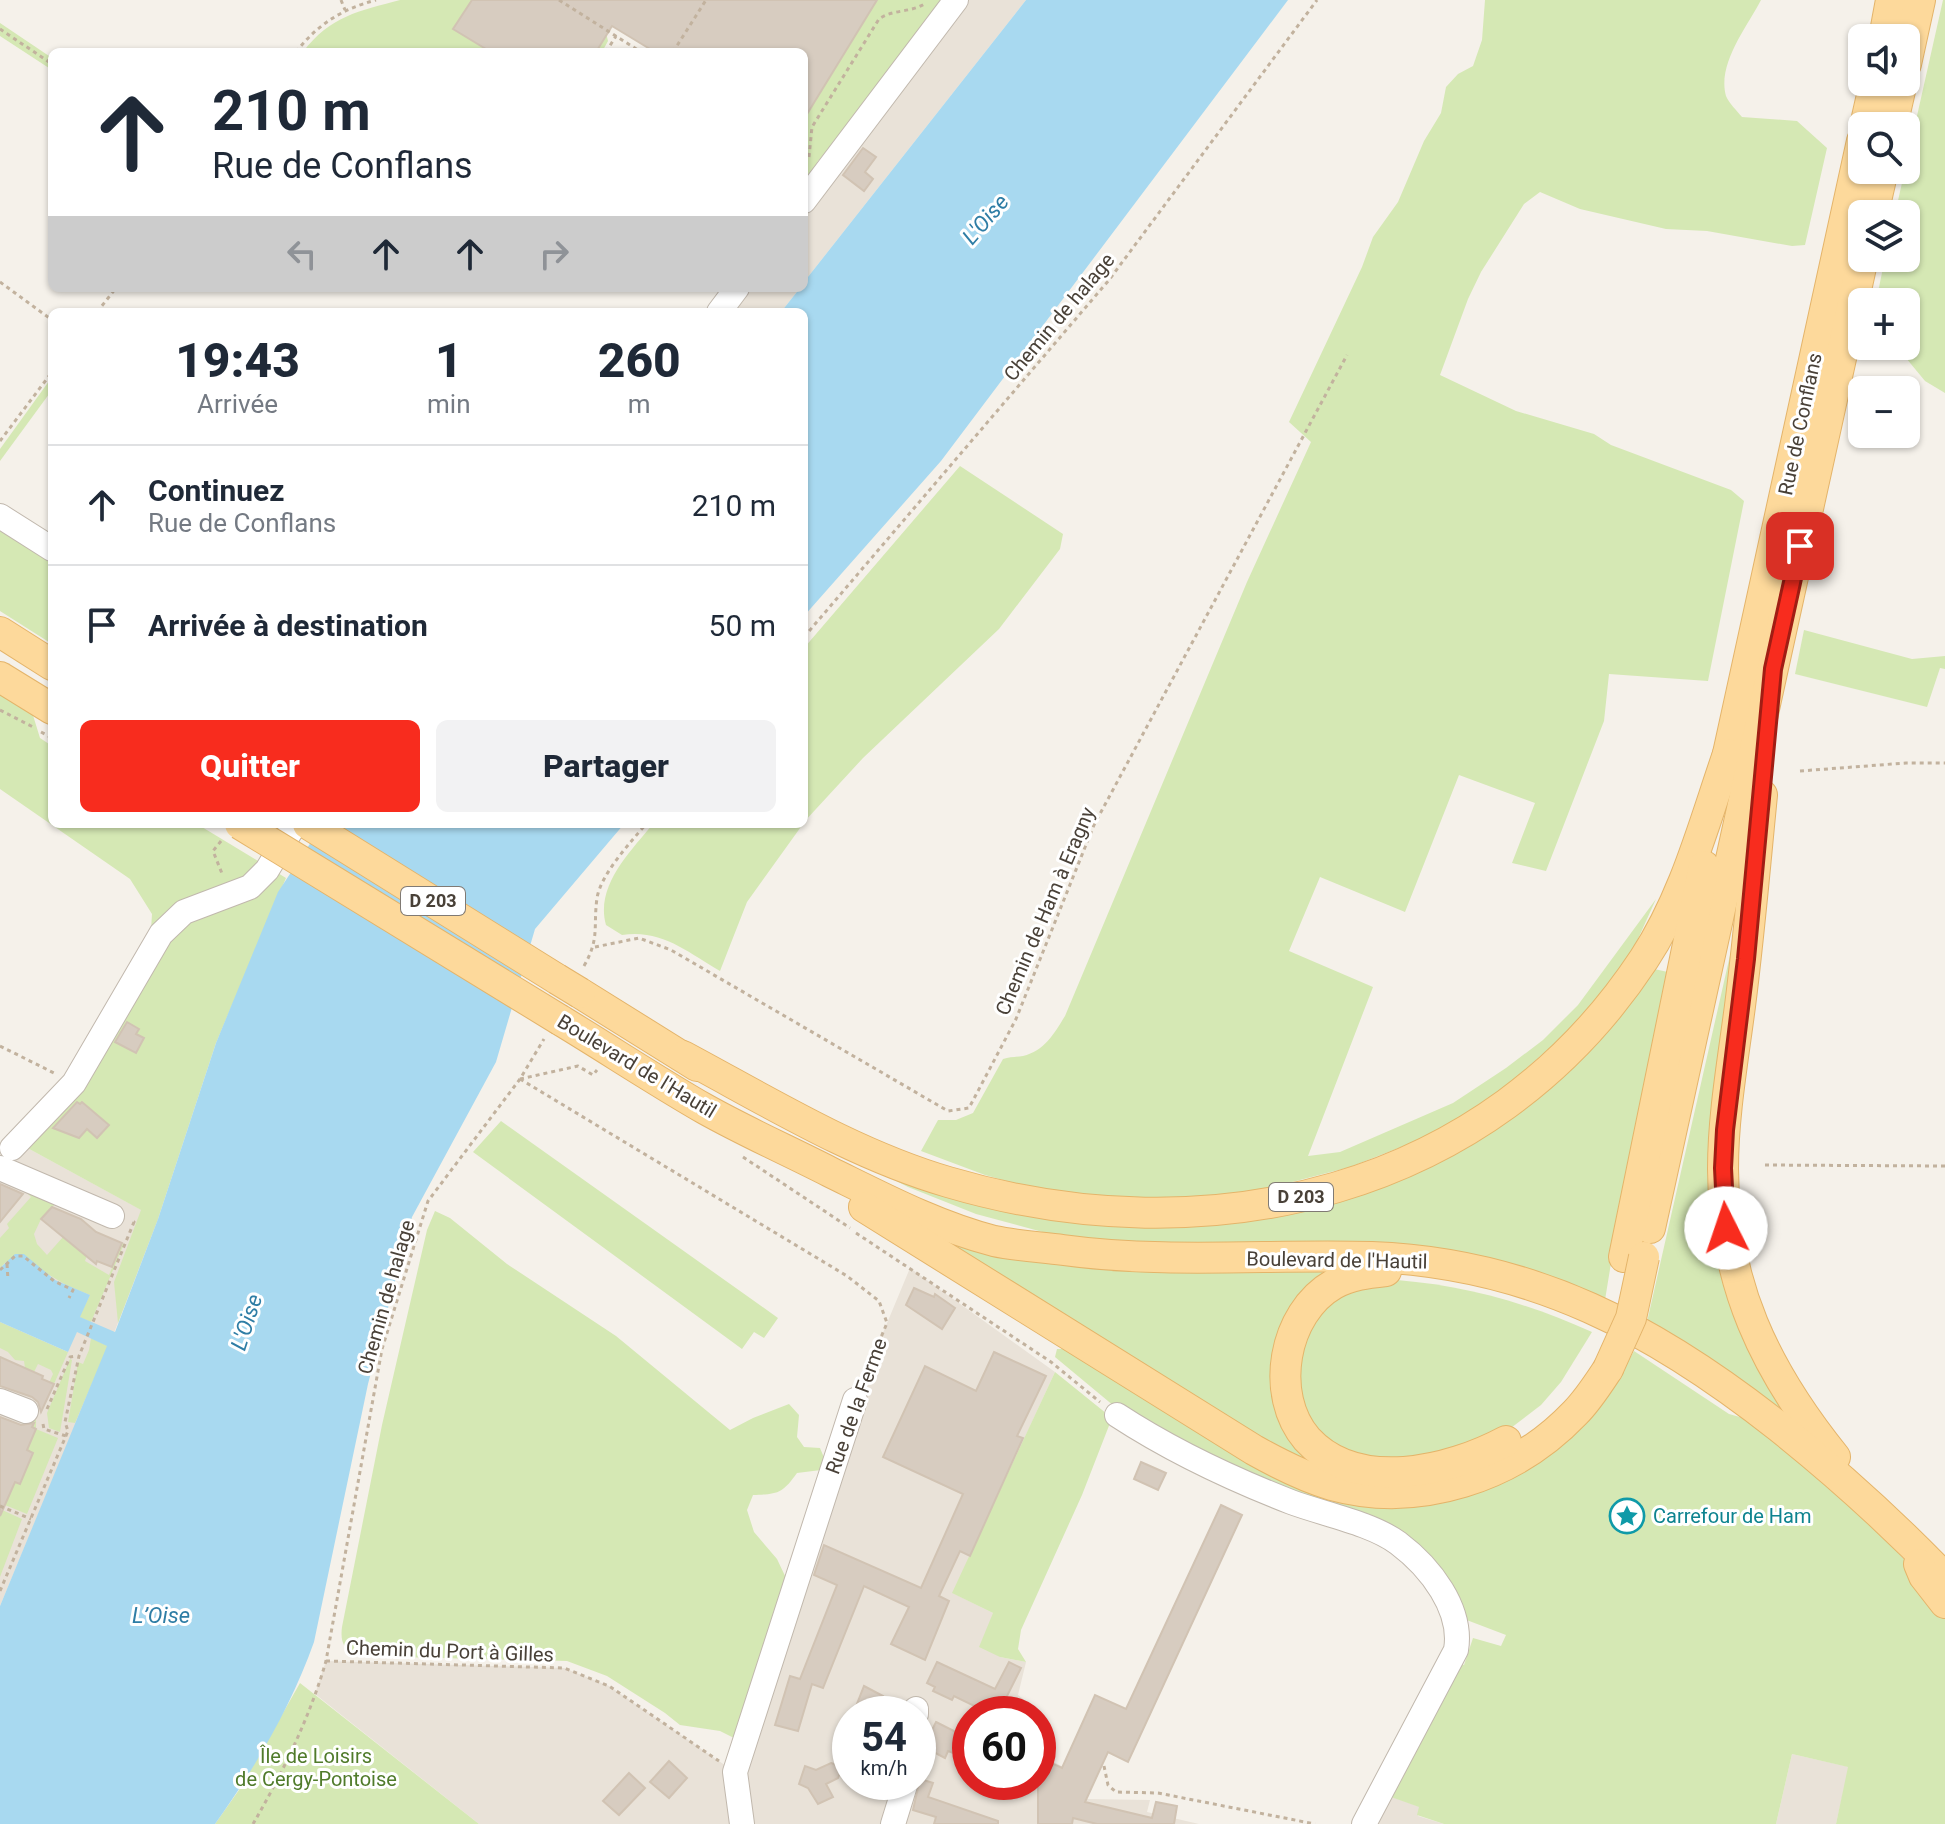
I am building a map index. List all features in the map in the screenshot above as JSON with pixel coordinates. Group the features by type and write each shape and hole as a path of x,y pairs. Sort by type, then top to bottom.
{"main road":[{"path":"1887,24 1891,0"},
{"path":"1915,24 1920,0"},
{"name":"Rue de Conflans","path":"1728,754 1853,184"},
{"name":"Rue de Conflans","path":"1773,669 1860,272"},
{"path":"0,632 48,662"},
{"path":"1634,1257 1773,669"},
{"path":"1773,669 1746,959 1725,1130 1726,1228 1738,1283 1767,1359 1812,1428 1889,1522"},
{"path":"0,677 48,707"},
{"path":"706,1109 1285,1467 1334,1485 1370,1492 1440,1488 1475,1479 1551,1435 1576,1412 1600,1363 1631,1318 1634,1257 1728,754"},
{"name":"D 203","path":"683,1056 856,1147 946,1181 1020,1200 1095,1211 1169,1213 1259,1205 1327,1191 1394,1168 1462,1134 1516,1099 1579,1042 1623,989 1661,929 1680,891 1728,754"},
{"name":"Boulevard de l'Hautil","path":"234,828 555,1024 706,1109 924,1218 998,1242 1061,1250 1144,1258 1393,1258 1468,1268 1556,1293 1663,1345 1763,1415 1889,1522 1945,1578"},
{"name":"Boulevard de l'Hautil","path":"315,828 580,984 821,1146 896,1187 976,1222 1061,1250"},
{"path":"1468,1268 1412,1268 1355,1275 1332,1285 1314,1300 1293,1335 1285,1371 1286,1393 1293,1416 1306,1438 1338,1460 1381,1471 1420,1470 1460,1462 1508,1441 1539,1419 1600,1363"},
{"path":"1912,1543 1924,1576 1945,1603"}],"street":[{"path":"808,196 956,0"},
{"path":"0,516 48,546"},
{"path":"112,1216 4,1158 74,1083 161,934 184,912 250,887 259,880 292,828"},
{"name":"Rue de la Ferme","path":"742,1824 735,1772 855,1400"},
{"path":"0,1401 26,1411"},
{"path":"1117,1415 1157,1442 1274,1494 1388,1537 1419,1563 1444,1595 1458,1630 1456,1650 1364,1824"},
{"path":"893,1824 900,1800"}],"path":[{"path":"341,0 345,10"},
{"path":"299,48 311,34 345,10 376,0"},
{"path":"559,0 635,48"},
{"path":"676,48 706,0"},
{"path":"808,164 812,127 879,19 888,13 920,7 928,0"},
{"name":"Chemin de halage","path":"808,632 1109,280 1317,0"},
{"path":"0,29 48,61"},
{"path":"608,48 616,36"},
{"path":"0,282 48,317"},
{"path":"100,308 113,292"},
{"name":"Chemin de Ham à Eragny","path":"595,947 639,938 671,950 948,1111 969,1108 1016,1019 1094,825 1347,355"},
{"path":"0,441 48,377"},
{"path":"0,710 48,736"},
{"path":"1800,771 1945,763"},
{"path":"223,896 223,876 213,851 234,828"},
{"path":"580,984 595,947 597,895 620,855 643,828"},
{"name":"Chemin de halage","path":"253,1824 271,1793 326,1661 382,1349 428,1201 520,1079 555,1024"},
{"path":"0,1046 74,1083"},
{"path":"520,1079 578,1066 593,1075 602,1064"},
{"name":"Rue de la Ferme","path":"520,1079 847,1276 879,1301 887,1323 855,1400"},
{"path":"743,1157 1051,1362 1117,1415"},
{"path":"1765,1165 1945,1166"},
{"path":"0,1591 66,1436 65,1422 79,1356 134,1222 112,1216"},
{"path":"0,1270 15,1256 23,1256 54,1281 73,1290 69,1298"},
{"path":"7,1264 8,1280"},
{"path":"66,1436 44,1429 43,1418 70,1357 79,1356"},
{"path":"0,1506 31,1519"},
{"name":"Chemin du Port à Gilles","path":"326,1661 564,1668 609,1686 735,1772"},
{"path":"1104,1766 1108,1785 1116,1792 1158,1793 1315,1824"}],"shaded area":[{"path":"960,0 1026,0 808,277 808,201"},
{"path":"739,292 797,292 784,308 726,308"},
{"path":"11,1139 158,1219 114,1333 79,1317 15,1254 0,1268 0,1147"},
{"path":"910,1268 1055,1372 953,1593 993,1613 1000,1657 1026,1662 1019,1696 952,1696 952,1800 1056,1800 1056,1787 1086,1799 1150,1800 1147,1812 1199,1824 479,1824 315,1694 326,1661 564,1668 609,1686 735,1772 855,1400"},
{"path":"0,1322 67,1352 77,1331 108,1346 0,1606"},
{"path":"1792,1754 1849,1767 1836,1824 1776,1824"},
{"path":"1056,1763 1063,1767 1056,1782"},
{"path":"1381,1793 1420,1807 1418,1816 1444,1824 1364,1824"}],"green space":[{"path":"400,0 552,0 606,33 608,41 604,48 306,48 324,30 358,12"},
{"path":"877,0 946,0 852,123 818,161 808,180 808,48 695,48"},
{"path":"1485,0 1761,0 1729,59 1724,84 1726,96 1742,117 1797,121 1827,148 1805,245 1792,246 1707,231 1666,229 1580,209 1540,192 1524,204 1481,272 1440,375 1516,411 1594,434 1611,445 1731,490 1744,501 1708,681 1609,674 1604,721 1546,871 1512,863 1535,803 1459,775 1405,912 1320,877 1289,951 1373,987 1308,1156 1340,1152 1453,1103 1506,1068 1543,1040 1578,1005 1656,899 1633,950 1580,1021 1494,1097 1424,1138 1350,1167 1246,1194 1164,1200 1049,1193 985,1175 921,1151 938,1120 956,1120 973,1113 1003,1059 1030,1054 1043,1046 1065,1016 1247,582 1311,442 1289,422 1373,237 1398,202 1424,141 1441,113 1446,87 1458,74 1473,66 1482,40"},
{"path":"1945,0 1945,393 1925,381 1908,360 1920,360 1920,288 1879,288 1882,272 1920,272 1920,200 1898,200 1902,184 1920,184 1918,112"},
{"path":"0,23 48,55 48,67 0,36"},
{"path":"48,383 48,395 0,461 0,449"},
{"path":"960,466 1063,534 1060,549 999,629 863,758 808,818 808,643"},
{"path":"0,525 48,553 48,641 0,611"},
{"path":"1804,630 1912,659 1945,656 1945,669 1940,668 1927,707 1795,674"},
{"path":"0,690 32,712 40,738 48,743 48,822 0,789"},
{"path":"56,828 204,828 286,878 216,1043 158,1219 118,1323 114,1282 141,1210 11,1139 50,1101 151,930 152,914 130,879"},
{"path":"650,828 800,828 747,902 720,971 662,939 650,935 622,935 606,925 605,897 625,858"},
{"path":"1733,942 1712,1150 1793,1424 1647,1322"},
{"path":"1654,969 1668,972 1605,1300 1570,1286 1061,1237 976,1214 908,1187 871,1168 1090,1222 1446,1156 1542,1094 1567,1070"},
{"path":"501,1121 778,1318 764,1338 754,1332 742,1349 473,1152"},
{"path":"25,1191 57,1202 41,1219 34,1234 37,1244 47,1255 63,1237 87,1255 85,1261 109,1275 124,1244 91,1322 79,1317 90,1295 46,1273 6,1262 0,1268 0,1238 9,1228 7,1224 31,1197"},
{"path":"435,1211 450,1218 507,1264 616,1336 730,1430 789,1404 799,1415 797,1437 804,1447 820,1448 825,1460 821,1470 797,1473 779,1492 753,1495 747,1510 754,1532 777,1559 786,1578 734,1738 720,1731 680,1725 607,1676 567,1661 357,1656 344,1644 342,1627 382,1425 427,1230"},
{"path":"920,1232 1322,1271 1324,1279 1277,1357 1337,1470 1292,1460"},
{"path":"1378,1279 1434,1284 1488,1295 1592,1332 1561,1382 1541,1405 1507,1431 1413,1462 1345,1452 1312,1428 1305,1417 1295,1358 1325,1303"},
{"path":"0,1322 68,1352 54,1384 49,1383 53,1374 51,1370 38,1364 34,1372 25,1368 24,1361 15,1360 0,1348"},
{"path":"91,1338 108,1346 75,1423 68,1422 78,1362 83,1364"},
{"path":"1057,1349 1066,1349 1235,1456 1291,1485 1423,1501 1616,1382 1634,1351 1729,1414 1747,1419 1845,1501 1910,1566 1945,1614 1945,1824 1836,1824 1848,1767 1792,1754 1776,1824 1444,1824 1417,1815 1419,1807 1391,1797 1458,1663 1464,1665 1473,1638 1501,1646 1506,1635 1464,1619 1445,1580 1288,1493 1120,1411 1055,1357"},
{"path":"70,1359 60,1432 49,1428 47,1413"},
{"path":"1055,1372 1112,1418 1082,1495 1021,1630 1018,1649 1026,1662 1000,1657 979,1647 993,1613 952,1593"},
{"path":"25,1415 36,1420 36,1429 22,1423"},
{"path":"36,1429 58,1438 27,1514 0,1503 0,1492 15,1482 20,1484 33,1453 27,1450"},
{"path":"0,1509 22,1519 0,1577"},
{"name":"Île de Loisirs de Cergy-Pontoise","path":"300,1683 479,1824 215,1824 239,1790"}],"water":[{"name":"L'Oise","path":"1026,0 1288,0 941,461 808,611 808,308 784,308 797,292 808,292 808,277"},
{"name":"L’Oise","path":"320,828 621,828 535,929 496,1062 412,1217 368,1384 314,1642 283,1713 244,1781 215,1824 0,1824 0,1606 107,1346 77,1332 68,1352 0,1322 0,1268 15,1254 24,1254 55,1280 90,1295 80,1317 115,1332 158,1219 216,1043 278,892"}],"building":[{"path":"472,0 877,0 808,112 808,48 648,48 612,26 598,48 484,48 453,29"},
{"path":"863,148 876,157 865,172 873,179 864,191 843,175"},
{"path":"127,1022 139,1029 136,1034 144,1038 136,1053 115,1042"},
{"path":"77,1102 82,1102 109,1125 97,1138 87,1129 79,1138 53,1128"},
{"path":"0,1184 23,1194 0,1222"},
{"path":"52,1207 81,1219 96,1232 122,1243 112,1267 97,1261 96,1264 41,1219"},
{"path":"914,1288 934,1297 935,1294 955,1308 942,1329 906,1305"},
{"path":"994,1352 1046,1376 1017,1436 1023,1438 970,1556 960,1551 939,1596 949,1601 925,1660 891,1644 909,1607 864,1586 823,1688 812,1684 798,1731 775,1725 790,1676 800,1679 837,1585 814,1575 824,1545 921,1588 963,1494 883,1457 925,1366 976,1391"},
{"path":"0,1357 54,1384 41,1412 38,1402 32,1397 0,1386"},
{"path":"0,1417 21,1425 34,1423 32,1427 36,1429 27,1450 33,1453 20,1484 15,1482 0,1516"},
{"path":"1141,1462 1166,1473 1158,1490 1134,1479"},
{"path":"1221,1505 1242,1515 1128,1762 1108,1752 1085,1802 1152,1818 1156,1802 1177,1806 1174,1824 1097,1824 1073,1818 1072,1824 1038,1824 1038,1800 1056,1800 1056,1765 1062,1768 1095,1695 1126,1709"},
{"path":"937,1662 995,1689 1009,1662 1021,1668 1007,1696 952,1696 952,1700 933,1691 935,1687 927,1683"},
{"path":"864,1686 883,1696 860,1696"},
{"path":"936,1722 952,1730 952,1752 948,1751 945,1758 936,1753"},
{"path":"669,1761 687,1778 669,1798 650,1782"},
{"path":"832,1763 832,1781 826,1784 832,1797 818,1804 808,1788 799,1784 805,1766 816,1770"},
{"path":"629,1773 645,1788 619,1815 603,1801"},
{"path":"915,1800 936,1800 998,1821 998,1824 934,1824 936,1817 913,1810"}],"place":[{"name":"Carrefour de Ham","path":"1627,1516"}],"route":[{"path":"1726,1228 1725,1130 1746,959 1773,669 1800,546"}]}
